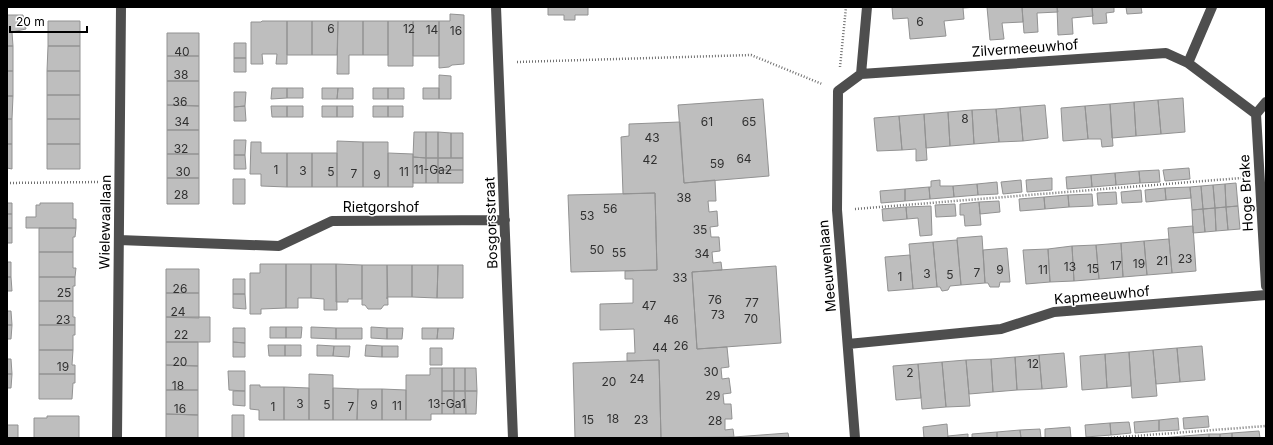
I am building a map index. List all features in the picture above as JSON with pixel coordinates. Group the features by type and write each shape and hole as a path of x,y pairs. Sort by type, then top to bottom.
{"street":[{"name":"Wielewaallaan","path":"117,438 121,7"},
{"name":"Bosgorsstraat","path":"496,7 513,438"},
{"path":"838,91 861,74 867,7"},
{"path":"1188,63 1212,7"},
{"name":"Zilvermeeuwhof","path":"861,74 1166,53 1188,63 1256,114"},
{"name":"Meeuwenlaan","path":"838,91 837,210 855,438"},
{"path":"1256,114 1266,102"},
{"name":"Hoge Brake","path":"1256,114 1266,286"},
{"name":"Rietgorshof","path":"119,240 279,246 332,221 505,220"},
{"name":"Kapmeeuwhof","path":"848,344 1001,329 1054,312 1266,295"}],"path":[{"path":"499,62 751,55 838,91 846,7"},
{"path":"837,210 1259,177"},
{"path":"7,183 120,181"},
{"path":"1108,438 1266,426"}],"building":[{"path":"548,7 588,7 588,15 575,15 575,20 564,20 564,15 548,15"},
{"path":"892,7 977,7 963,8 964,19 944,21 946,36 910,39 908,18 893,19"},
{"path":"987,7 1022,7 1023,22 1002,23 1004,39 990,40"},
{"path":"1022,7 1057,7 1058,12 1037,13 1038,32 1024,33"},
{"path":"1057,7 1092,7 1093,16 1072,18 1073,34 1058,35"},
{"path":"1092,7 1114,7 1114,12 1106,13 1107,23 1093,24"},
{"path":"1126,7 1141,7 1142,13 1127,14"},
{"path":"450,14 464,15 464,64 439,68 439,21 450,21"},
{"path":"7,15 23,15 26,29 12,32 13,46 7,46"},
{"path":"48,21 80,21 80,46 48,46"},
{"path":"287,21 287,64 276,64 277,54 262,54 263,64 251,64 251,22"},
{"path":"287,21 312,21 312,55 287,55"},
{"path":"312,21 338,21 337,55 312,55"},
{"path":"338,21 363,21 363,55 349,55 349,74 337,74"},
{"path":"363,21 388,21 388,55 363,55"},
{"path":"388,21 413,21 413,66 388,66"},
{"path":"413,21 439,21 439,56 413,56"},
{"path":"167,33 199,33 199,56 167,56"},
{"path":"234,43 246,43 246,58 234,58"},
{"path":"7,46 13,46 13,71 7,71"},
{"path":"48,46 80,46 80,71 47,71"},
{"path":"167,56 199,56 199,81 167,81"},
{"path":"234,58 246,58 246,72 234,72"},
{"path":"7,71 13,71 13,96 7,96"},
{"path":"47,71 80,71 80,95 47,95"},
{"path":"439,75 451,76 451,99 439,99"},
{"path":"167,81 199,81 199,106 167,105"},
{"path":"272,88 287,88 287,98 271,99"},
{"path":"287,88 303,88 303,98 287,98"},
{"path":"322,88 338,88 337,99 322,99"},
{"path":"338,88 353,88 353,99 337,99"},
{"path":"373,88 388,88 388,99 373,99"},
{"path":"388,88 404,88 404,99 388,99"},
{"path":"423,88 439,88 439,99 423,99"},
{"path":"234,92 246,92 245,106 234,107"},
{"path":"47,95 80,95 80,119 47,119"},
{"path":"7,96 13,96 12,119 7,119"},
{"path":"1183,98 1185,132 1161,134 1158,100"},
{"path":"763,99 769,176 684,183 678,105"},
{"path":"1158,100 1161,134 1136,136 1134,102"},
{"path":"1134,102 1136,136 1112,138 1110,104"},
{"path":"1110,104 1113,146 1102,147 1101,139 1088,139 1085,106"},
{"path":"167,105 199,106 199,130 167,130"},
{"path":"1045,105 1048,138 1023,141 1020,107"},
{"path":"245,106 246,121 234,121 234,107"},
{"path":"271,106 287,106 287,117 272,117"},
{"path":"287,106 303,106 303,117 287,117"},
{"path":"322,106 337,106 337,117 322,117"},
{"path":"337,106 353,106 353,117 337,117"},
{"path":"373,106 388,106 388,117 373,117"},
{"path":"388,106 403,106 403,117 388,117"},
{"path":"1085,106 1088,139 1063,141 1061,108"},
{"path":"1020,107 1023,141 999,142 996,109"},
{"path":"996,109 999,142 974,144 972,110"},
{"path":"972,110 974,144 950,146 948,112"},
{"path":"948,112 950,146 926,148 924,114"},
{"path":"924,114 927,160 916,161 916,149 902,150 899,116"},
{"path":"899,116 902,150 877,151 874,118"},
{"path":"7,119 12,119 12,144 7,144"},
{"path":"47,119 80,119 80,144 47,144"},
{"path":"680,122 684,183 715,180 716,201 708,201 709,212 717,211 718,226 710,227 711,237 719,237 720,251 712,252 713,263 721,262 722,270 692,272 697,349 727,347 729,367 721,368 722,379 729,378 731,393 723,394 724,404 731,404 732,419 725,419 725,430 733,429 734,437 661,438 659,360 627,361 627,353 635,353 634,329 600,330 600,304 633,303 633,279 625,279 625,271 657,270 655,193 623,194 621,137 629,136 629,124"},
{"path":"167,130 199,130 199,154 167,154"},
{"path":"414,132 426,132 426,158 413,157"},
{"path":"426,132 438,132 438,158 426,158"},
{"path":"438,132 451,133 451,158 438,158"},
{"path":"451,133 463,133 463,158 451,158"},
{"path":"234,140 246,140 245,155 234,155"},
{"path":"337,141 363,142 363,187 337,187"},
{"path":"251,142 261,142 261,153 287,153 287,187 261,186 261,174 250,174"},
{"path":"363,142 388,142 388,187 363,187"},
{"path":"7,144 12,144 12,169 7,168"},
{"path":"47,144 80,144 80,169 47,169"},
{"path":"287,153 312,153 312,187 287,187"},
{"path":"312,153 337,153 337,187 312,187"},
{"path":"388,153 413,154 413,187 388,187"},
{"path":"167,154 199,154 199,178 167,178"},
{"path":"234,155 245,155 246,169 234,169"},
{"path":"413,157 426,158 426,183 413,183"},
{"path":"426,158 438,158 438,183 426,183"},
{"path":"438,158 463,158 463,170 438,170"},
{"path":"1189,168 1190,179 1165,181 1163,170"},
{"path":"438,170 463,170 463,183 438,183"},
{"path":"1159,170 1160,182 1140,183 1139,171"},
{"path":"1139,171 1140,183 1116,185 1115,173"},
{"path":"1115,173 1116,185 1092,187 1091,175"},
{"path":"1091,175 1092,187 1067,189 1066,177"},
{"path":"167,178 199,178 199,204 167,204"},
{"path":"1052,178 1052,190 1027,192 1026,180"},
{"path":"233,179 245,179 245,204 233,204"},
{"path":"940,180 940,186 953,186 954,197 930,199 929,187 931,187 931,181"},
{"path":"1021,180 1022,192 1003,194 1001,182"},
{"path":"997,182 998,194 978,195 977,184"},
{"path":"1236,183 1238,206 1226,207 1225,184"},
{"path":"977,184 978,195 954,197 953,186"},
{"path":"1225,184 1226,207 1215,208 1213,185"},
{"path":"1213,185 1215,208 1203,209 1201,186"},
{"path":"1201,186 1203,209 1192,210 1190,187"},
{"path":"929,187 930,199 905,201 905,189"},
{"path":"1190,187 1191,198 1166,200 1165,188"},
{"path":"1165,188 1166,200 1146,202 1145,190"},
{"path":"905,189 905,201 881,203 880,191"},
{"path":"1141,190 1142,202 1122,203 1121,192"},
{"path":"1116,192 1117,204 1098,205 1097,193"},
{"path":"655,193 657,270 571,272 568,195"},
{"path":"1092,194 1093,206 1069,207 1068,195"},
{"path":"1068,195 1069,207 1045,209 1044,197"},
{"path":"1044,197 1045,209 1020,211 1019,199"},
{"path":"999,201 1000,212 980,214 979,202"},
{"path":"979,202 981,225 965,226 964,215 960,215 960,204"},
{"path":"7,203 12,203 12,214 7,214"},
{"path":"40,203 73,203 73,219 76,219 76,228 26,228 26,217 36,217 36,205 40,205"},
{"path":"955,204 956,216 936,217 935,205"},
{"path":"931,206 932,235 920,236 918,218 907,219 906,207"},
{"path":"1238,206 1240,229 1228,230 1226,207"},
{"path":"906,207 907,219 883,221 882,209"},
{"path":"1226,207 1228,230 1216,231 1215,208"},
{"path":"1215,208 1216,231 1205,232 1203,209"},
{"path":"1203,209 1205,232 1193,233 1192,210"},
{"path":"7,214 12,214 12,228 7,228"},
{"path":"1193,226 1196,271 1172,273 1168,228"},
{"path":"7,228 12,228 12,243 7,243"},
{"path":"39,228 76,228 75,237 73,237 73,252 39,252"},
{"path":"982,236 985,283 961,285 957,238"},
{"path":"1169,239 1172,273 1147,275 1144,241"},
{"path":"957,240 961,285 950,286 948,290 942,291 940,287 937,287 933,242"},
{"path":"1144,241 1147,275 1123,277 1121,243"},
{"path":"933,242 937,287 913,289 909,244"},
{"path":"1121,243 1123,277 1099,279 1096,245"},
{"path":"1096,245 1099,279 1074,281 1072,246"},
{"path":"1072,246 1074,281 1050,282 1048,249"},
{"path":"1007,248 1010,282 1000,282 999,287 990,287 988,283 985,283 983,250"},
{"path":"1048,249 1050,282 1026,284 1023,250"},
{"path":"39,252 73,252 73,268 76,268 75,277 39,277"},
{"path":"910,255 913,289 888,291 885,257"},
{"path":"7,262 11,262 11,277 7,277"},
{"path":"260,264 286,264 286,308 261,309 261,314 250,314 250,273 260,273"},
{"path":"286,264 311,264 311,298 298,298 298,308 286,308"},
{"path":"311,264 336,264 337,310 324,310 324,299 311,298"},
{"path":"336,264 362,265 362,299 348,299 348,302 336,302"},
{"path":"362,265 387,265 388,305 384,305 381,309 368,309 365,305 362,305"},
{"path":"387,265 412,265 412,297 387,297"},
{"path":"412,265 438,265 437,298 412,297"},
{"path":"438,265 463,265 463,298 437,298"},
{"path":"776,266 781,343 697,349 692,272"},
{"path":"166,269 199,269 199,293 166,293"},
{"path":"7,277 11,277 12,291 7,291"},
{"path":"39,277 75,277 75,286 73,286 73,301 39,301"},
{"path":"233,279 245,279 245,294 233,294"},
{"path":"166,293 199,293 199,318 166,317"},
{"path":"233,294 245,294 246,309 233,308"},
{"path":"39,301 73,301 73,317 75,317 75,325 39,325"},
{"path":"7,311 11,311 12,325 7,325"},
{"path":"166,317 210,317 210,342 166,342"},
{"path":"7,325 12,325 11,339 7,339"},
{"path":"39,325 75,325 73,350 39,350"},
{"path":"270,327 286,327 286,338 270,338"},
{"path":"286,327 302,327 301,338 286,338"},
{"path":"311,327 336,328 336,339 311,338"},
{"path":"371,327 387,328 387,339 371,338"},
{"path":"233,328 245,328 245,343 233,342"},
{"path":"336,328 362,328 362,339 336,339"},
{"path":"387,328 403,328 402,339 387,339"},
{"path":"422,328 438,328 437,339 422,339"},
{"path":"438,328 454,328 453,339 437,339"},
{"path":"166,342 198,342 198,366 166,365"},
{"path":"233,342 245,343 245,357 233,357"},
{"path":"268,345 285,345 285,356 269,356"},
{"path":"285,345 301,345 301,356 285,356"},
{"path":"317,345 334,346 333,356 317,356"},
{"path":"366,345 382,346 382,357 365,356"},
{"path":"334,346 350,346 349,357 333,356"},
{"path":"382,346 398,346 398,357 382,357"},
{"path":"1202,346 1205,380 1180,382 1177,348"},
{"path":"430,348 442,348 442,365 430,365"},
{"path":"1177,348 1180,382 1156,384 1153,350"},
{"path":"39,350 73,350 72,365 75,365 75,374 39,374"},
{"path":"1153,350 1157,396 1132,398 1129,352"},
{"path":"1129,352 1131,386 1107,388 1105,354"},
{"path":"1064,353 1067,387 1042,389 1039,355"},
{"path":"1105,354 1107,388 1082,390 1080,356"},
{"path":"1039,355 1042,389 1017,390 1015,357"},
{"path":"1015,357 1017,390 993,392 991,359"},
{"path":"7,359 11,359 12,374 7,374"},
{"path":"991,359 993,392 969,394 966,360"},
{"path":"659,360 661,438 575,438 573,363"},
{"path":"966,360 970,406 946,407 942,362"},
{"path":"942,362 946,407 922,409 918,364"},
{"path":"918,364 921,398 896,400 893,366"},
{"path":"166,365 198,366 198,390 166,390"},
{"path":"430,368 442,368 442,414 431,414 431,420 406,420 406,375 430,375"},
{"path":"442,368 454,368 454,391 442,391"},
{"path":"454,368 465,368 465,391 454,391"},
{"path":"465,368 476,368 477,391 465,391"},
{"path":"228,371 245,371 245,391 229,390"},
{"path":"7,374 12,374 11,388 7,388"},
{"path":"39,374 75,374 72,399 39,399"},
{"path":"309,374 333,375 333,420 309,420"},
{"path":"250,385 260,385 260,387 284,387 284,420 259,420 259,410 250,409"},
{"path":"284,387 309,388 309,420 284,420"},
{"path":"333,388 358,389 357,420 333,420"},
{"path":"358,389 382,389 382,420 357,420"},
{"path":"382,389 406,390 406,420 382,420"},
{"path":"166,390 198,390 198,415 166,414"},
{"path":"233,391 245,391 245,406 233,405"},
{"path":"442,391 454,391 454,414 442,414"},
{"path":"454,391 465,391 466,414 454,414"},
{"path":"465,391 477,391 476,414 466,414"},
{"path":"166,414 198,415 198,438 166,438"},
{"path":"232,415 244,415 244,438 232,438"},
{"path":"47,416 79,416 79,438 34,438 34,418 47,418"},
{"path":"1208,416 1209,427 1184,429 1183,418"},
{"path":"1178,418 1179,430 1159,431 1159,420"},
{"path":"1159,420 1159,431 1135,433 1134,422"},
{"path":"1129,422 1131,433 1111,435 1110,423"},
{"path":"1110,423 1111,435 1086,437 1085,425"},
{"path":"947,424 948,438 924,438 923,427"},
{"path":"7,425 18,425 18,438 7,438"},
{"path":"1070,427 1071,438 1045,438 1045,429"},
{"path":"1040,429 1041,438 1021,438 1020,430"},
{"path":"1020,430 1021,438 997,438 997,432"},
{"path":"1259,431 1260,438 1232,438 1232,433"},
{"path":"997,432 997,438 972,438 972,434"},
{"path":"788,433 789,438 722,438 734,437"},
{"path":"1232,433 1232,438 1220,438 1220,434"},
{"path":"968,434 968,438 948,438 948,436"},
{"path":"1209,434 1209,438 1185,438 1184,436"},
{"path":"1209,434 1220,434 1220,438 1209,438"},
{"path":"1184,436 1185,438 1160,438"}]}
